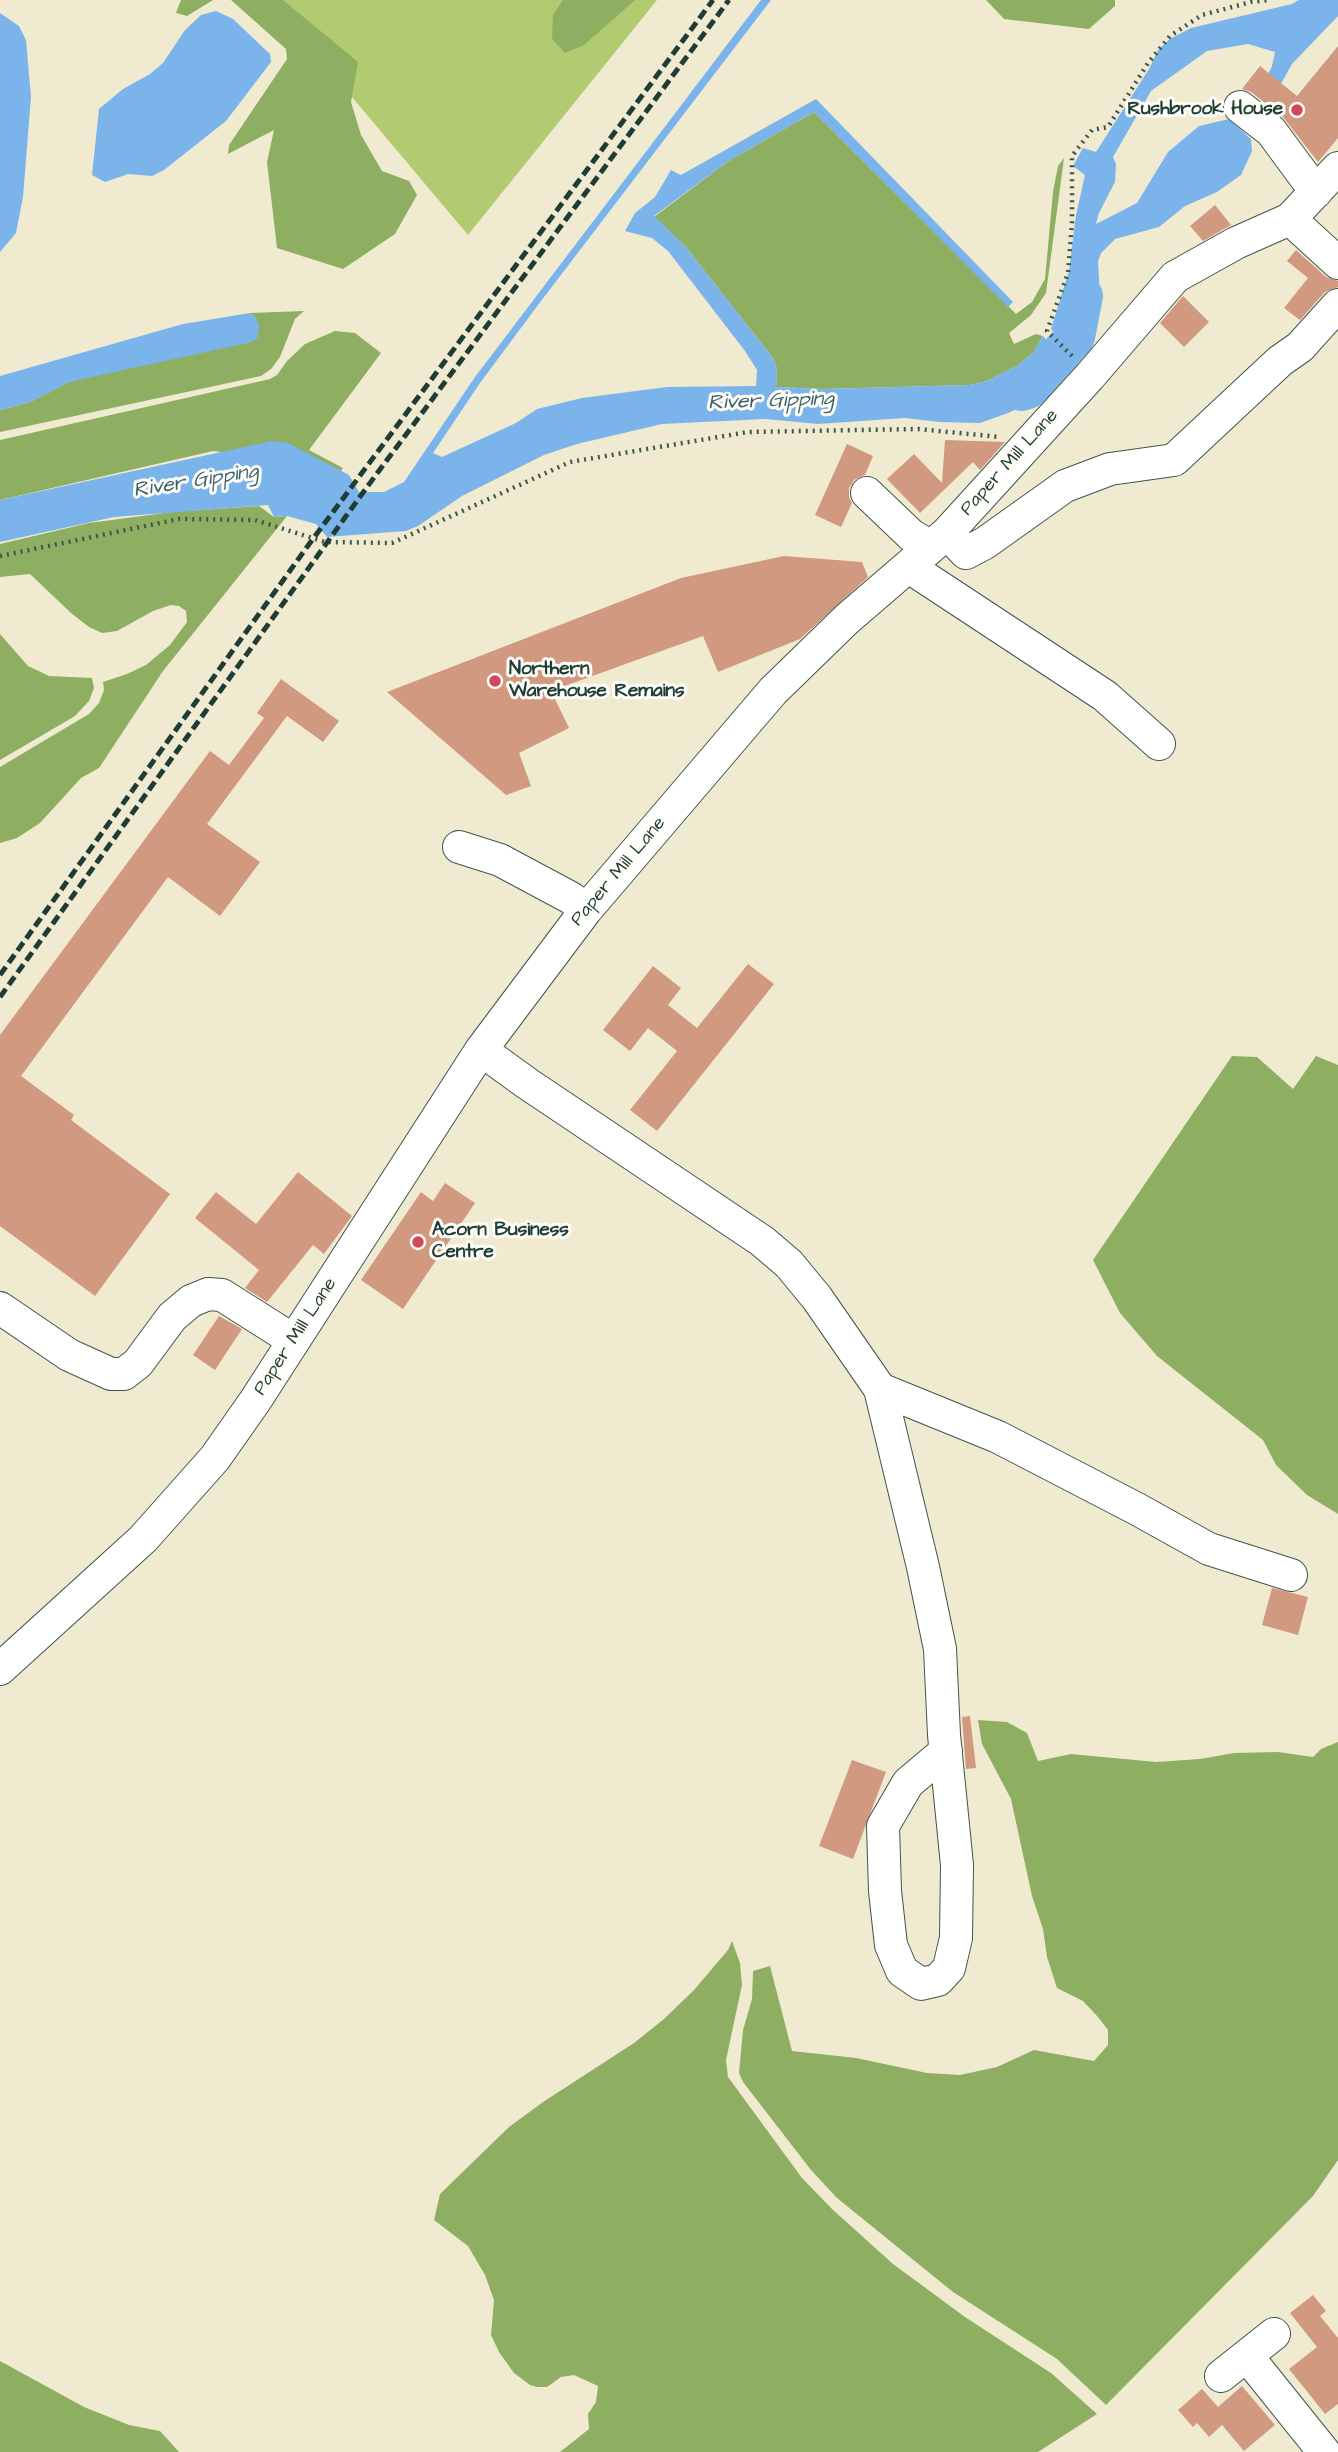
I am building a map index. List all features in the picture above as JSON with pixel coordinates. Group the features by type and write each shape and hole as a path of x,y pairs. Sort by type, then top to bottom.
{"street":[{"path":"1240,107 1271,131 1316,192"},
{"name":"Paper Mill Lane","path":"0,1669 142,1539 215,1458 255,1401 481,1050 586,910 773,691 847,619 929,549 1090,376 1175,277 1236,243 1290,219 1338,168"},
{"path":"1290,219 1338,263"},
{"path":"929,549 965,553 985,543 1065,486 1110,469 1174,460 1280,360 1300,347 1338,304"},
{"path":"867,493 911,535 1159,744"},
{"path":"459,848 500,860 571,898 586,910"},
{"path":"481,1050 762,1241 789,1264 817,1298 880,1389 940,1648 957,1865 956,1938 949,1968 938,1980 921,1984 902,1971 891,1945 885,1891 883,1826 908,1783 946,1751"},
{"path":"0,1308 69,1355 111,1374 124,1374 138,1363 172,1317 191,1301 208,1294 222,1294 293,1340"},
{"path":"880,1389 998,1437 1209,1549 1291,1575"},
{"path":"1221,2376 1274,2334"},
{"path":"1247,2356 1324,2452"}],"path":[{"path":"1080,364 1047,331 1068,273 1072,223 1072,156 1092,130 1108,127 1148,63 1170,36 1202,15 1251,2 1270,0"},
{"path":"0,556 179,519 255,520 326,542 392,543 570,462 748,432 918,429 1031,440"}],"green space":[{"path":"181,0 213,0 187,16 176,13"},
{"path":"231,0 283,0 358,62 351,102 361,135 382,171 409,181 417,195 395,234 343,269 277,248 267,162 274,130 228,154 229,145 287,59 286,49"},
{"path":"259,0 657,0 468,235 288,21"},
{"path":"563,0 635,0 584,45 565,53 552,39 553,15"},
{"path":"986,0 1115,0 1115,6 1089,29 1004,19"},
{"path":"814,112 1016,314 1032,302 1045,279 1053,192 1058,166 1064,158 1046,293 1031,315 1009,333 1014,344 1036,334 1043,336 1034,352 1017,366 987,381 970,385 823,389 776,387 777,369 773,358 685,246 654,217 727,162"},
{"path":"304,311 295,319 280,357 271,369 261,376 0,432 0,410 30,402 69,382 256,318 250,313"},
{"path":"335,331 355,333 381,353 309,450 343,468 331,486 246,455 213,451 0,500 0,440 270,379 277,375 305,344"},
{"path":"259,506 274,517 287,516 163,671 99,768 81,778 40,823 17,838 0,843 0,767 89,714 99,703 104,690 103,682 146,665 170,645 187,622 186,611 171,605 153,611 117,631 102,633 71,613 30,574 0,577 0,544 89,523 172,512"},
{"path":"0,634 28,666 49,676 92,678 94,688 89,701 75,716 0,760"},
{"path":"1232,1056 1257,1057 1293,1089 1316,1056 1338,1065 1338,1514 1307,1495 1276,1465 1263,1440 1157,1356 1120,1313 1093,1260"},
{"path":"978,1720 1007,1722 1027,1733 1038,1761 1071,1754 1156,1762 1234,1753 1278,1752 1313,1757 1321,1749 1338,1742 1338,2160 1313,2196 1106,2405 1057,2359 953,2292 837,2198 811,2170 743,2082 739,2073 743,2030 752,1999 753,1971 770,1966 792,2051 856,2058 927,2073 960,2075 997,2067 1034,2050 1094,2061 1108,2045 1108,2030 1098,2017 1083,2001 1057,1988 1032,1896 1011,1799 982,1744"},
{"path":"732,1941 740,1963 742,1985 726,2060 728,2077 802,2178 893,2264 965,2317 1051,2373 1097,2414 1038,2452 560,2452 589,2429 588,2414 596,2402 598,2386 574,2375 561,2377 547,2387 537,2387 514,2373 491,2335 494,2300 485,2275 468,2246 434,2220 440,2194 509,2127 634,2043 664,2019 694,1990 728,1950"},
{"path":"0,2361 84,2407 129,2425 160,2431 179,2452 0,2452"}],"water":[{"path":"761,0 771,0 541,301 480,383 433,453 442,457 516,423 537,409 582,398 667,387 756,386 757,370 745,351 668,251 652,238 625,231 635,213 655,197 671,170 681,175 816,99 1013,302 1008,307 814,112 727,162 654,216 685,246 773,358 777,369 776,387 823,389 970,385 987,381 1017,366 1034,352 1043,336 1068,366 1042,397 980,423 905,418 818,424 765,419 662,424 577,444 544,455 462,496 418,526 406,531 327,537 316,524 287,516 274,517 268,505 114,517 0,542 0,500 272,441 288,443 349,475 359,492 384,492 404,482 475,377"},
{"path":"1299,0 1338,0 1338,16 1292,64 1277,91 1262,87 1275,52 1248,44 1207,51 1151,91 1113,157 1116,164 1115,182 1096,224 1137,203 1168,152 1199,126 1229,119 1251,139 1252,151 1241,175 1217,192 1185,206 1159,227 1115,239 1101,253 1098,261 1100,296 1089,332 1076,355 1051,329 1069,271 1076,215 1085,175 1073,166 1083,148 1096,152 1149,69 1158,50 1170,39 1191,28 1292,4"},
{"path":"216,11 233,19 270,54 271,62 226,121 164,170 152,176 128,174 105,182 92,175 99,109 123,89 150,74 163,63 185,30 201,15"},
{"path":"0,13 19,26 26,40 31,97 23,197 16,233 0,252"},
{"path":"250,313 259,326 258,337 252,342 69,382 30,402 0,410 0,376 183,324"}],"building":[{"name":"Rushbrook House","path":"1338,46 1338,138 1318,162 1283,117 1251,92 1242,89 1260,66 1297,96"},
{"path":"1215,205 1231,225 1203,241 1190,226"},
{"path":"1296,250 1326,277 1338,281 1338,287 1325,292 1300,320 1284,308 1308,278 1287,261"},
{"path":"1183,296 1209,322 1184,347 1160,323"},
{"path":"945,440 1005,442 980,470 973,462 920,513 887,479 914,454 942,483"},
{"path":"847,444 873,456 865,475 854,480 849,488 852,503 841,527 815,515"},
{"name":"Northern Warehouse Remains","path":"784,556 862,562 868,577 800,639 718,672 703,636 551,691 569,728 519,753 531,786 506,795 387,692 681,578"},
{"path":"281,679 339,721 323,742 287,716 207,824 260,862 220,916 168,877 21,1076 74,1115 71,1120 170,1194 95,1296 0,1226 0,1035 210,751 229,765 264,718 257,713"},
{"path":"748,964 774,984 657,1131 630,1110 677,1051 648,1028 630,1051 603,1030 653,966 681,988 668,1005 697,1028"},
{"path":"298,1172 352,1216 324,1254 313,1245 267,1302 245,1288 259,1270 195,1218 216,1192 256,1224"},
{"name":"Acorn Business Centre","path":"445,1183 475,1203 403,1309 361,1280 421,1192 433,1201"},
{"path":"219,1316 242,1329 215,1370 193,1355"},
{"path":"1272,1588 1308,1597 1298,1635 1262,1625"},
{"path":"970,1716 976,1768 966,1769 962,1717"},
{"path":"852,1760 886,1772 853,1859 819,1846"},
{"path":"1313,2295 1326,2311 1320,2316 1338,2338 1338,2404 1325,2414 1289,2369 1317,2347 1290,2313"},
{"path":"1242,2386 1275,2425 1244,2451 1222,2425 1209,2437 1197,2423 1193,2427 1178,2410 1202,2389 1218,2407"}],"waterway":[{"name":"River Gipping","path":"1021,391 1028,389 1075,337 1083,296"}],"railway":[{"path":"0,975 307,547 713,0"},
{"path":"0,997 367,487 729,0"}],"place":[{"name":"Rushbrook House","path":"1297,110"},
{"name":"Northern Warehouse Remains","path":"495,681"},
{"name":"Acorn Business Centre","path":"418,1242"}]}
